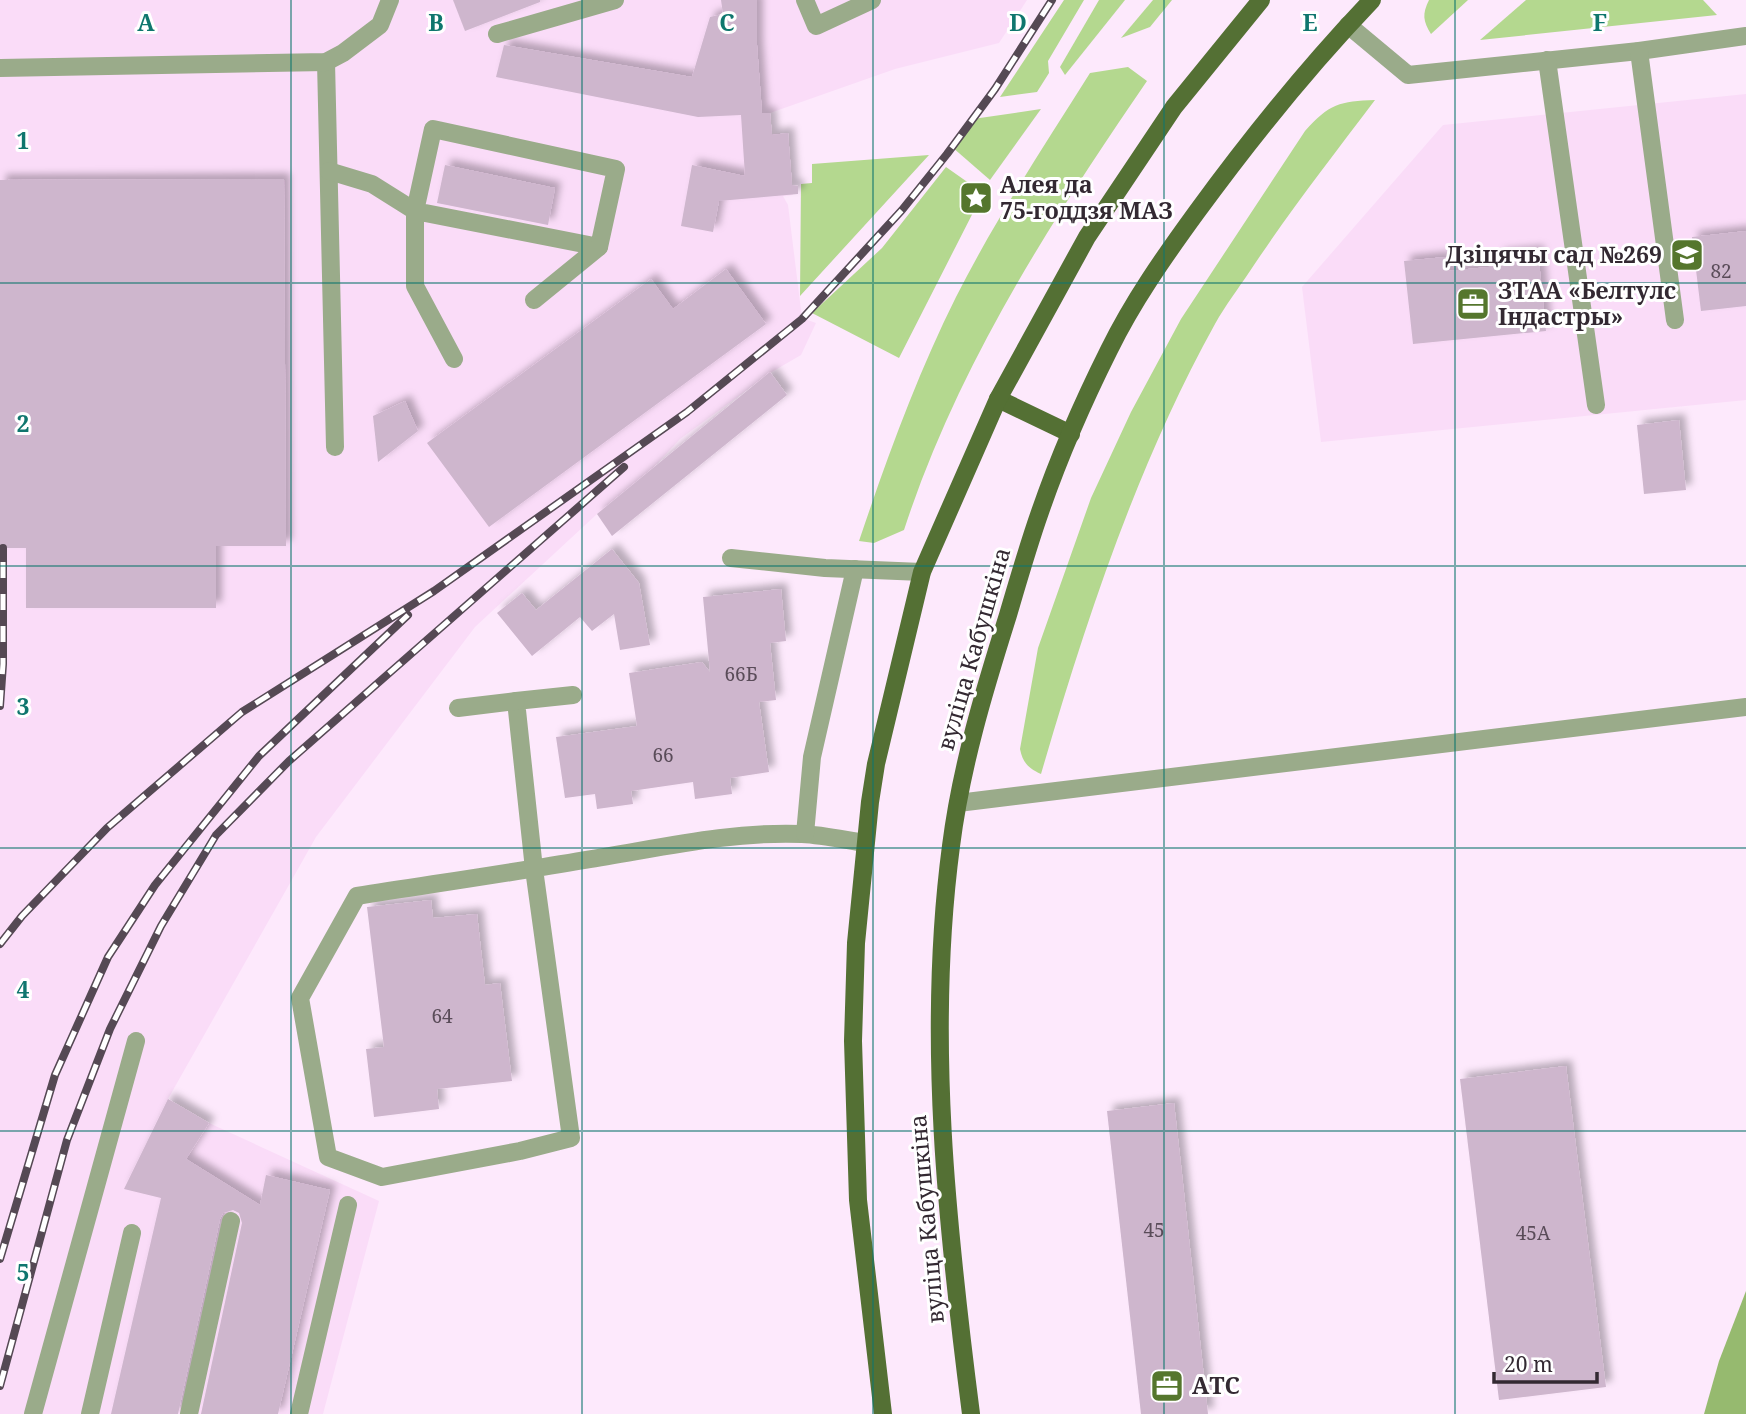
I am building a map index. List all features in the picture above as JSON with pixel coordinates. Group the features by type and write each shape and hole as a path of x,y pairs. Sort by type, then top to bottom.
{"main road":[{"path":"883,1414 858,1200 853,1041 856,943 876,764 922,572 998,399 1087,237 1174,107 1261,0"},
{"name":"вуліца Кабушкіна","path":"971,1414 948,1203 940,1085 945,908 951,846 975,724 989,674 1040,513 1110,346 1155,271 1241,151 1372,0"},
{"path":"998,399 1071,434"}],"lane":[{"path":"0,68 326,62 343,53 380,25 390,0"},
{"path":"497,34 615,0"},
{"path":"804,0 816,26 872,0"},
{"path":"1348,25 1408,75 1639,51 1746,36"},
{"path":"1639,51 1675,320"},
{"path":"1547,60 1596,405"},
{"path":"326,62 335,447"},
{"path":"454,359 415,286 415,211 433,129 616,169 599,247 534,300"},
{"path":"328,171 372,184 415,211 599,247"},
{"path":"732,558 825,568 922,572"},
{"path":"805,834 812,757 855,569"},
{"path":"458,708 573,695"},
{"path":"516,701 534,869 571,1138 520,1152 382,1177 327,1157 300,998 357,896 534,869 726,837 805,834 866,843"},
{"path":"958,803 1746,708"},
{"path":"33,1414 136,1041"},
{"path":"299,1414 348,1205"},
{"path":"188,1414 231,1221"},
{"path":"90,1414 132,1233"}],"shaded area":[{"path":"0,0 1027,0 999,43 895,69 770,113 772,134 788,133 793,195 783,196 788,205 802,318 816,323 801,355 770,373 680,439 653,468 597,514 475,627 316,837 168,1099 209,1123 379,1201 323,1414 0,1414"},
{"path":"1746,94 1746,400 1321,442 1302,287 1443,125"}],"green space":[{"path":"1064,0 1084,0 1048,61 1049,73 1037,92 1000,97"},
{"path":"1099,0 1125,0 1065,75 1060,67"},
{"path":"1153,0 1172,0 1150,27 1121,38"},
{"path":"1429,0 1468,0 1431,34 1424,17"},
{"path":"1526,0 1703,0 1717,15 1480,40"},
{"path":"1128,67 1147,81 1076,187 1009,297 951,411 904,530 874,543 859,541 928,356 987,240 1090,73"},
{"path":"1375,100 1295,206 1232,298 1187,378 1161,432 1116,544 1076,659 1041,774 1036,772 1029,767 1020,749 1038,648 1091,498 1131,412 1181,319 1305,131 1321,115 1336,106 1353,101"},
{"path":"1041,109 990,180 952,147 973,119"},
{"path":"929,155 800,296 801,184 812,183 812,164"},
{"path":"946,167 983,193 899,358 812,313 882,248"},
{"path":"1746,1291 1746,1414 1704,1414 1719,1361"}],"building":[{"path":"453,0 540,0 540,2 465,31"},
{"path":"721,0 757,0 762,113 770,113 772,135 788,133 792,185 798,186 798,194 719,201 713,232 681,226 692,165 745,176 741,115 698,117 496,77 504,45 692,77 710,17 723,14"},
{"path":"445,165 555,188 548,225 437,203"},
{"path":"284,179 286,546 216,546 216,608 26,608 26,548 0,548 0,180"},
{"path":"1746,231 1746,306 1701,311 1692,237"},
{"path":"1538,251 1546,331 1413,344 1404,261 1445,257 1447,271 1499,266 1498,255"},
{"path":"726,269 766,324 489,527 427,443 651,279 673,309"},
{"path":"770,372 787,395 612,536 597,514"},
{"path":"405,401 418,431 378,462 373,416"},
{"path":"1679,420 1686,490 1644,494 1637,425"},
{"path":"612,549 639,583 650,645 620,650 614,614 592,631 580,617 532,656 497,613 522,593 536,610"},
{"path":"781,589 786,641 770,643 776,700 759,702 769,772 730,778 732,794 695,799 693,782 631,791 633,804 597,809 595,794 565,798 556,737 637,726 629,673 702,662 710,672 703,597"},
{"path":"431,900 433,918 477,914 485,985 500,983 512,1081 437,1089 439,1109 374,1117 366,1049 384,1047 367,907"},
{"path":"1566,1066 1606,1387 1499,1400 1460,1079"},
{"path":"168,1099 209,1123 186,1159 260,1205 266,1175 330,1190 278,1414 201,1414 242,1223 239,1213 233,1210 223,1213 220,1219 178,1414 111,1414 161,1198 124,1189"},
{"path":"1174,1103 1208,1414 1141,1414 1107,1111"}],"railway":[{"path":"0,944 22,916 107,828 242,712 434,591 687,412 802,319 902,210 947,154 995,89 1052,0"},
{"path":"0,1386 67,1140 110,1029 161,926 216,835 289,761 624,467"},
{"path":"0,706 3,664 3,548"},
{"path":"0,1259 55,1075 108,957 155,885 259,756 408,615"}],"place":[{"name":"Алея да 75-годдзя МАЗ","path":"976,198"},
{"name":"Дзіцячы сад №269","path":"1687,255"},
{"name":"ЗТАА «Белтулс Iндастры»","path":"1473,304"},
{"name":"АТС","path":"1167,1386"}]}
